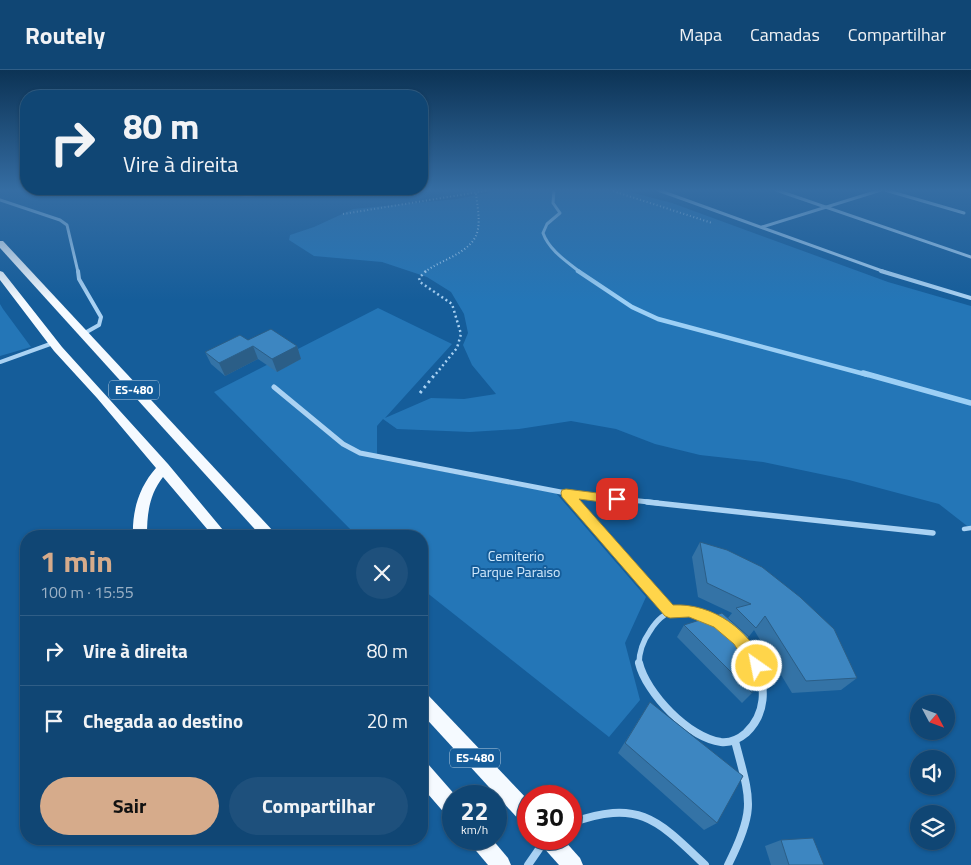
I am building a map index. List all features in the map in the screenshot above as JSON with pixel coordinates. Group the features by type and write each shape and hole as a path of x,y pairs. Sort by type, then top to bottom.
{"main road":[{"name":"ES-480","path":"0,243 263,530"},
{"name":"ES-480","path":"0,274 35,316 53,343 164,467 217,530"},
{"path":"140,530 141,510 145,491 164,467"},
{"name":"ES-480","path":"428,708 517,803"},
{"path":"428,779 442,795"},
{"path":"488,850 501,865"},
{"path":"559,850 573,865"}],"street":[{"path":"68,227 79,279 101,317 99,325 83,334"},
{"path":"883,227 971,257"},
{"path":"761,228 934,288 971,298"},
{"path":"0,362 53,343"},
{"path":"274,386 343,444 360,453 566,493 933,533"},
{"path":"566,493 670,611"},
{"path":"689,610 719,622 739,639 757,666 763,682 762,711 754,724 735,741 720,742 688,725 654,694 645,679 639,665 642,647 654,624 670,611 689,610"},
{"path":"728,865 740,842 748,810 749,794 735,741"},
{"path":"582,821 609,812 641,814 659,824 705,865"},
{"path":"528,865 540,850"}],"lane":[{"path":"964,529 971,528"}],"path":[{"path":"420,393 457,348 461,334 452,304 420,282 419,278 426,271 461,252 477,234 478,227"}],"green space":[{"name":"Cemiterio Parque Paraiso","path":"314,227 738,227 888,282 971,306 971,529 939,504 849,480 763,462 700,455 655,444 616,429 571,421 519,429 470,432 397,429 383,419 377,426 377,459 556,493 646,597 625,643 640,700 609,737 428,594 428,530 351,530 214,392 378,308 452,344 385,418 431,398 464,399 496,394 472,365 463,345 468,333 464,314 451,292 427,277 382,262 314,256 289,240 290,235"},
{"path":"0,304 3,309 31,347 0,356"}],"building":[{"path":"271,329 297,346 272,359 253,346 219,363 205,352 240,335 248,340"},
{"path":"700,542 727,550 762,567 800,597 834,629 857,678 806,681 765,616 756,628 736,608 751,604 707,583"},
{"path":"722,613 749,637 744,643 755,663 752,693 684,625"},
{"path":"650,702 743,776 717,823 625,743"},
{"path":"813,838 824,865 789,865 781,840"}],"waterway":[{"path":"546,227 543,233 549,245 580,272"},
{"path":"578,271 632,307 658,319 868,375"},
{"path":"863,373 971,403"}],"route":[{"path":"617,499 566,493 670,611 689,610 719,622 739,639 757,666"}]}
